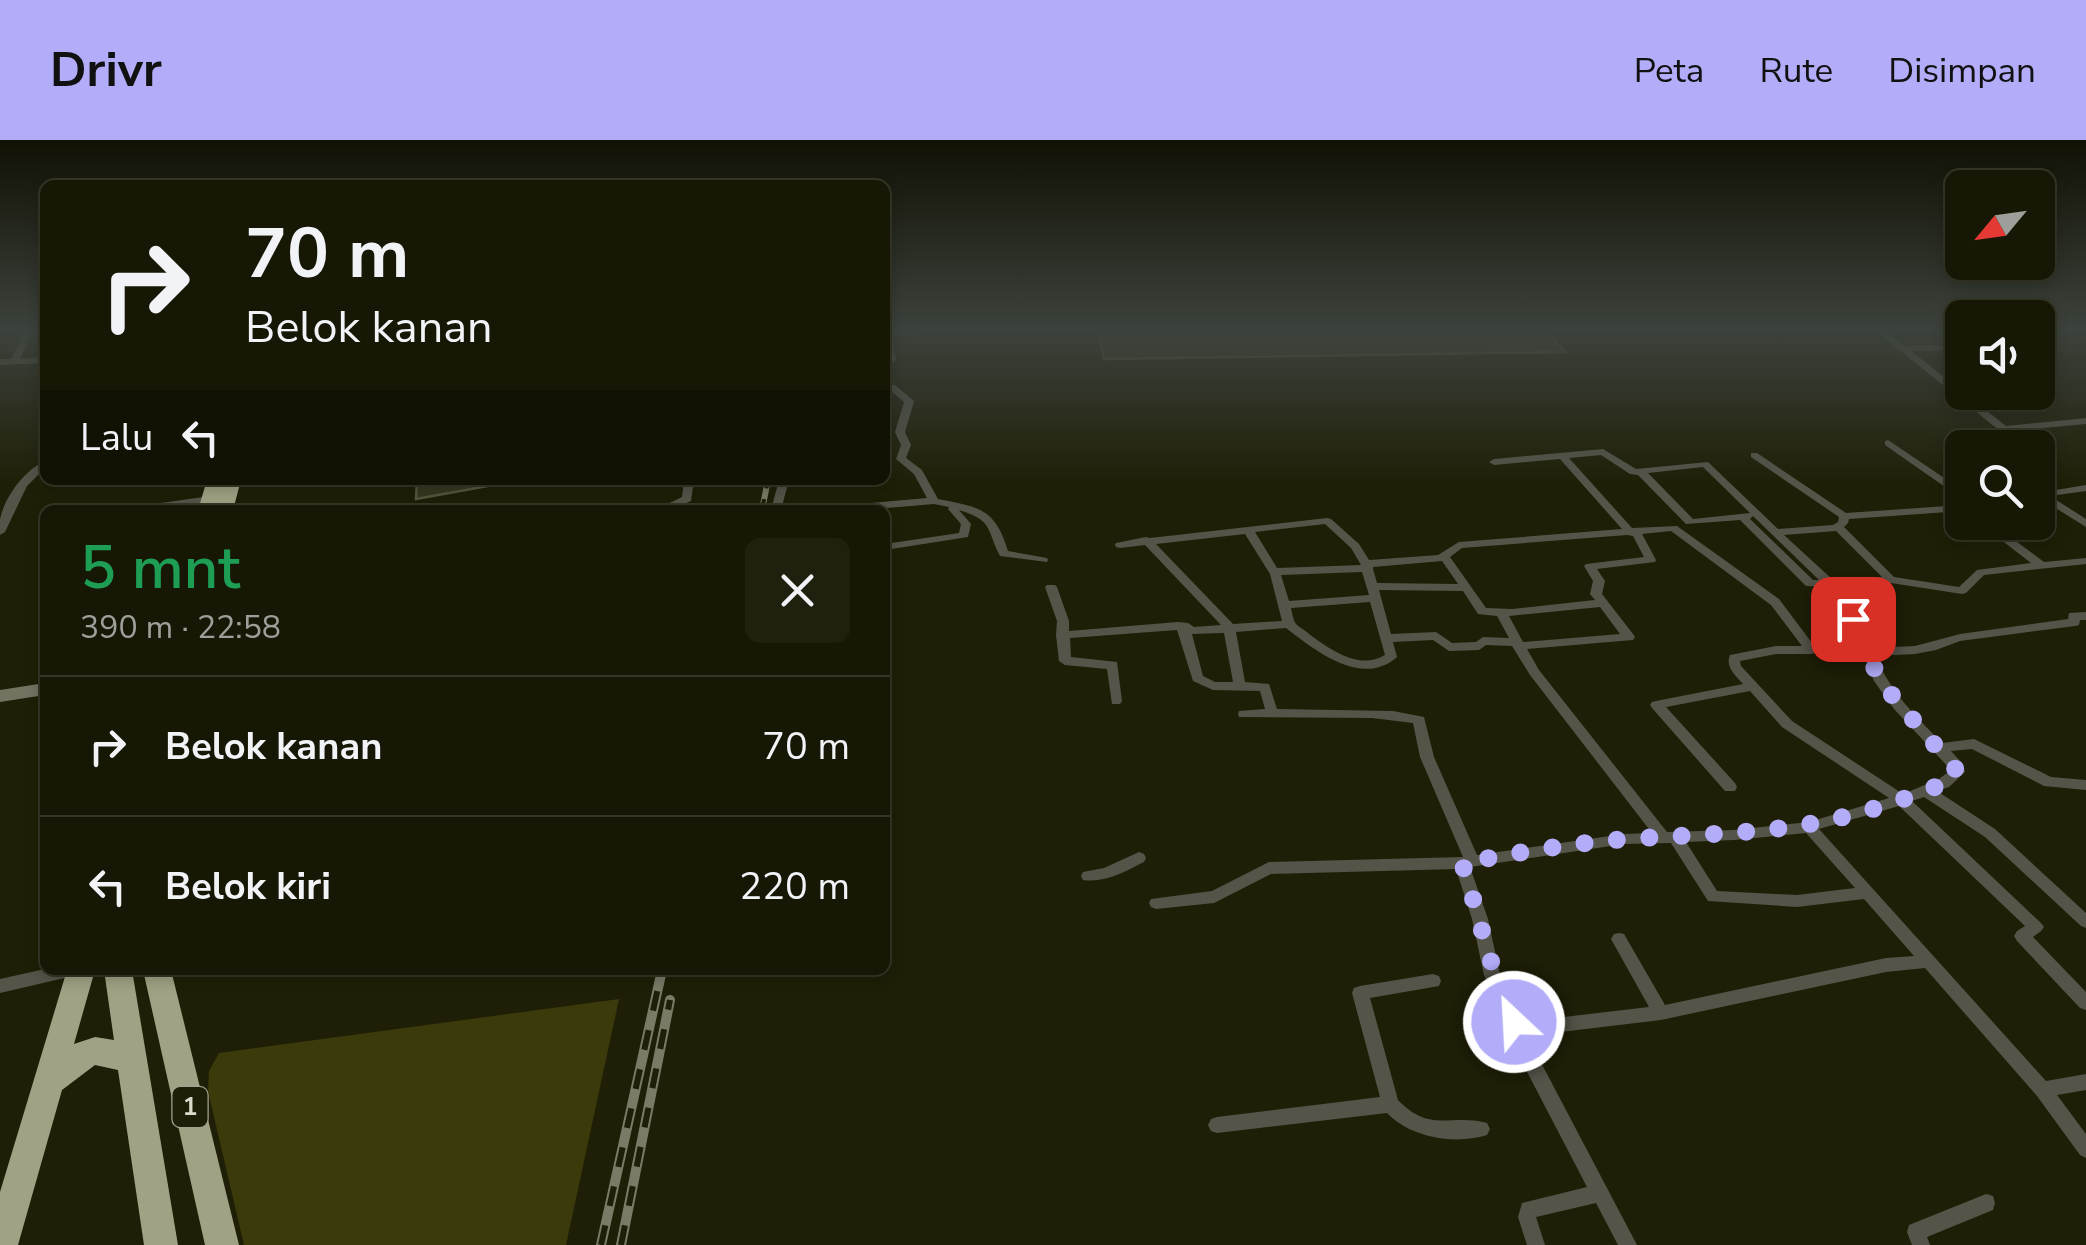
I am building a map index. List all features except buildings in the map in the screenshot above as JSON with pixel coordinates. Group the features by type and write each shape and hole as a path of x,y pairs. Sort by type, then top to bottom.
{"highway":[{"path":"0,1245 80,975"},
{"name":"1","path":"119,975 161,1245"},
{"name":"1","path":"158,975 222,1245"},
{"path":"48,1082 79,1057 95,1050 109,1049 130,1061"}],"main road":[{"path":"0,696 40,690"}],"street":[{"path":"1944,383 2004,429 2086,421"},
{"path":"890,387 909,402 900,432 906,445 900,458 918,472 934,501"},
{"path":"1888,443 1945,482"},
{"path":"1156,904 1214,897 1269,868 1467,862 1624,839 1809,827 1902,800 1958,772 1898,706 1865,652 1850,613 1831,585 1708,465 1641,472 1628,470 1602,452 1494,462"},
{"path":"1754,455 1841,522 1890,580"},
{"path":"1386,638 1436,636 1449,648 1479,646 1483,640 1517,644 1629,637 1595,592 1598,578 1590,566 1651,560 1633,533 1562,456"},
{"path":"0,532 10,506 40,467"},
{"path":"1641,472 1690,522 1759,515"},
{"path":"672,505 687,499 688,485"},
{"path":"2055,493 2086,488"},
{"path":"174,505 214,500"},
{"path":"886,505 934,501 986,516 1000,536 1004,554 1043,560"},
{"path":"890,546 964,535 966,524 948,504"},
{"path":"2055,505 2086,524"},
{"path":"1775,532 1945,510"},
{"path":"1743,517 1808,583 1890,580 1962,591 1981,572 2086,561"},
{"path":"1062,636 1184,626 1194,631 1289,624 1332,657 1388,661 1392,651 1367,566 1355,546 1327,521 1120,544"},
{"path":"1275,572 1444,556 1459,545 1674,528 1770,597 1812,650 1736,656 1733,664 1752,686 1787,724 1902,800 2036,928 2022,936 2085,1001"},
{"path":"1248,529 1275,572 1289,624"},
{"path":"1146,540 1229,627 1240,687"},
{"path":"2008,540 2044,566"},
{"path":"1444,556 1480,610 1502,613 1602,603"},
{"path":"1051,587 1064,622 1062,636 1067,662 1113,665 1116,701"},
{"path":"1286,605 1374,592 1464,588"},
{"path":"1502,613 1517,644 1713,897 1797,901 1866,893"},
{"path":"1865,652 1897,653 1935,646 1955,636 1971,638 2074,622 2072,616 2086,616"},
{"path":"1184,626 1198,678 1213,686 1265,687 1272,712"},
{"path":"1730,787 1656,705 1696,694 1752,686"},
{"path":"1244,714 1415,717 1423,725 1427,757 1467,862 1492,975 1628,1245"},
{"path":"1939,748 1974,744 2048,782 2086,786"},
{"path":"1926,791 1990,833 2086,922"},
{"path":"1809,827 2043,1090 2086,1149"},
{"path":"1088,876 1106,874 1139,858"},
{"path":"1619,939 1662,1013"},
{"path":"1517,1030 1662,1013 1886,965 1927,961"},
{"path":"0,986 47,975"},
{"path":"1433,982 1360,993 1391,1104 1412,1125 1427,1130 1481,1129"},
{"path":"2043,1090 2086,1082"},
{"path":"1217,1124 1391,1104"},
{"path":"1536,1245 1527,1217 1529,1210 1600,1193"},
{"path":"1921,1245 1916,1232 1986,1203"}],"shaded area":[{"path":"619,999 566,1245 244,1245 208,1091 209,1071 219,1053"}],"railway":[{"path":"763,505 767,485"},
{"path":"601,1245 661,975"},
{"path":"621,1245 670,1000"}],"route":[{"path":"1514,1022 1492,975 1462,863 1624,839 1734,835 1809,827 1902,800 1944,783 1958,772 1957,766 1898,706 1880,681 1853,619"}]}
